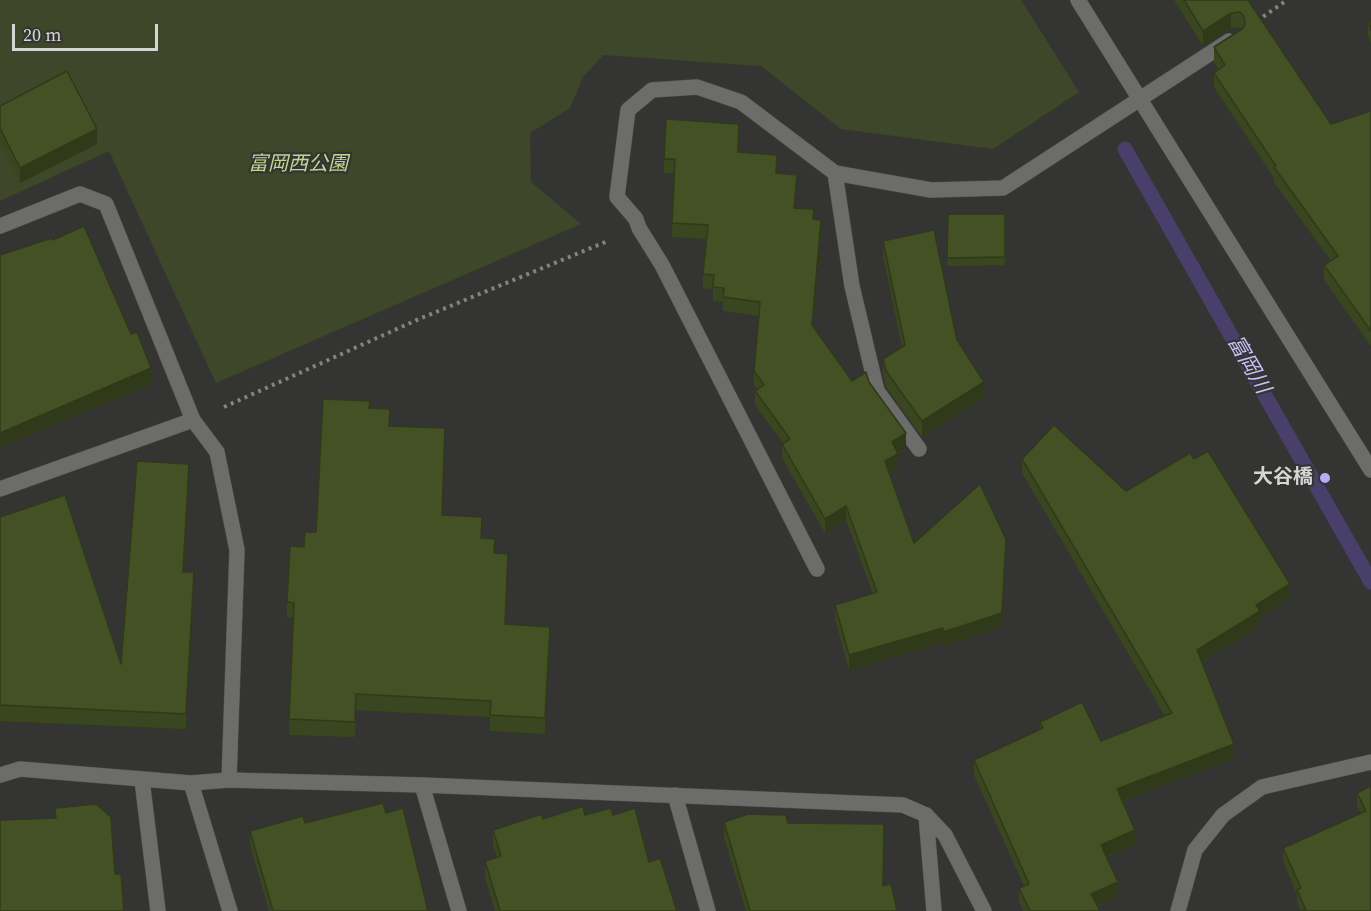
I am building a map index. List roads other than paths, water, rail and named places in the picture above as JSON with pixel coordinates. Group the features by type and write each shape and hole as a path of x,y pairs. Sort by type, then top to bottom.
{"street":[{"path":"1078,0 1371,470"},
{"path":"817,569 662,265 639,228 636,219 617,197 628,110 652,90 697,87 741,102 835,173 931,189 1004,188 1236,36"},
{"path":"835,173 852,286 878,391 919,449"},
{"path":"0,226 80,194 106,204 193,420 217,452 237,550 229,780"},
{"path":"0,489 193,420"},
{"path":"1178,911 1195,850 1223,815 1262,787 1371,762"},
{"path":"0,775 20,769 191,783 229,780 422,785 903,805 926,815 945,835 984,911"},
{"path":"142,780 158,911"},
{"path":"191,783 230,911"},
{"path":"422,785 459,911"},
{"path":"675,795 708,911"},
{"path":"926,815 934,911"}],"waterway":[{"name":"富岡川","path":"1125,149 1371,582"}],"place":[{"name":"大谷橋","path":"1325,478"}],"park label":[{"name":"富岡西公園","path":"298,165"}]}
